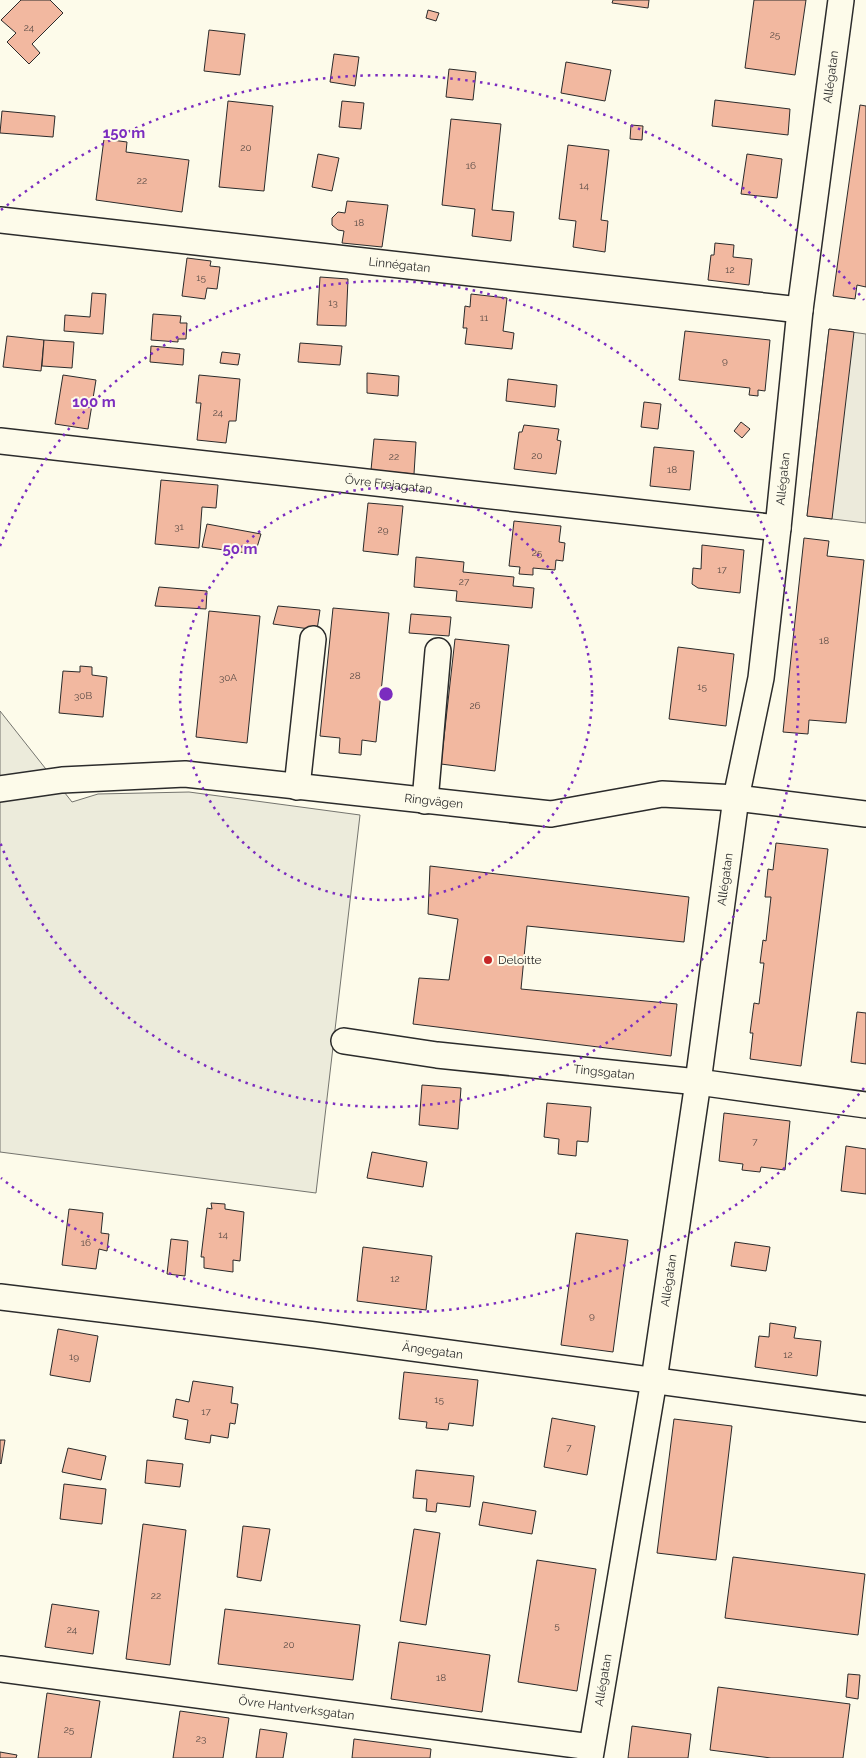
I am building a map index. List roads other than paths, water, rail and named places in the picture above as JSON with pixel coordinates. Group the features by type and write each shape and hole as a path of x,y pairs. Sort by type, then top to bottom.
{"street":[{"name":"Allégatan","path":"591,1752 654,1380 698,1082 736,798 761,678 800,310 842,0"},
{"name":"Linnégatan","path":"0,220 800,310"},
{"name":"Övre Frejagatan","path":"0,441 778,528"},
{"path":"297,787 313,639"},
{"path":"426,801 438,651"},
{"name":"Ringvägen","path":"0,790 62,780 185,774 551,814 662,794 736,798 866,814"},
{"name":"Tingsgatan","path":"344,1041 436,1055 698,1082 866,1105"},
{"name":"Ängegatan","path":"0,1297 315,1335 866,1408"},
{"name":"Övre Hantverksgatan","path":"0,1669 591,1752"}],"place":[{"name":"Deloitte","path":"488,960"}]}
